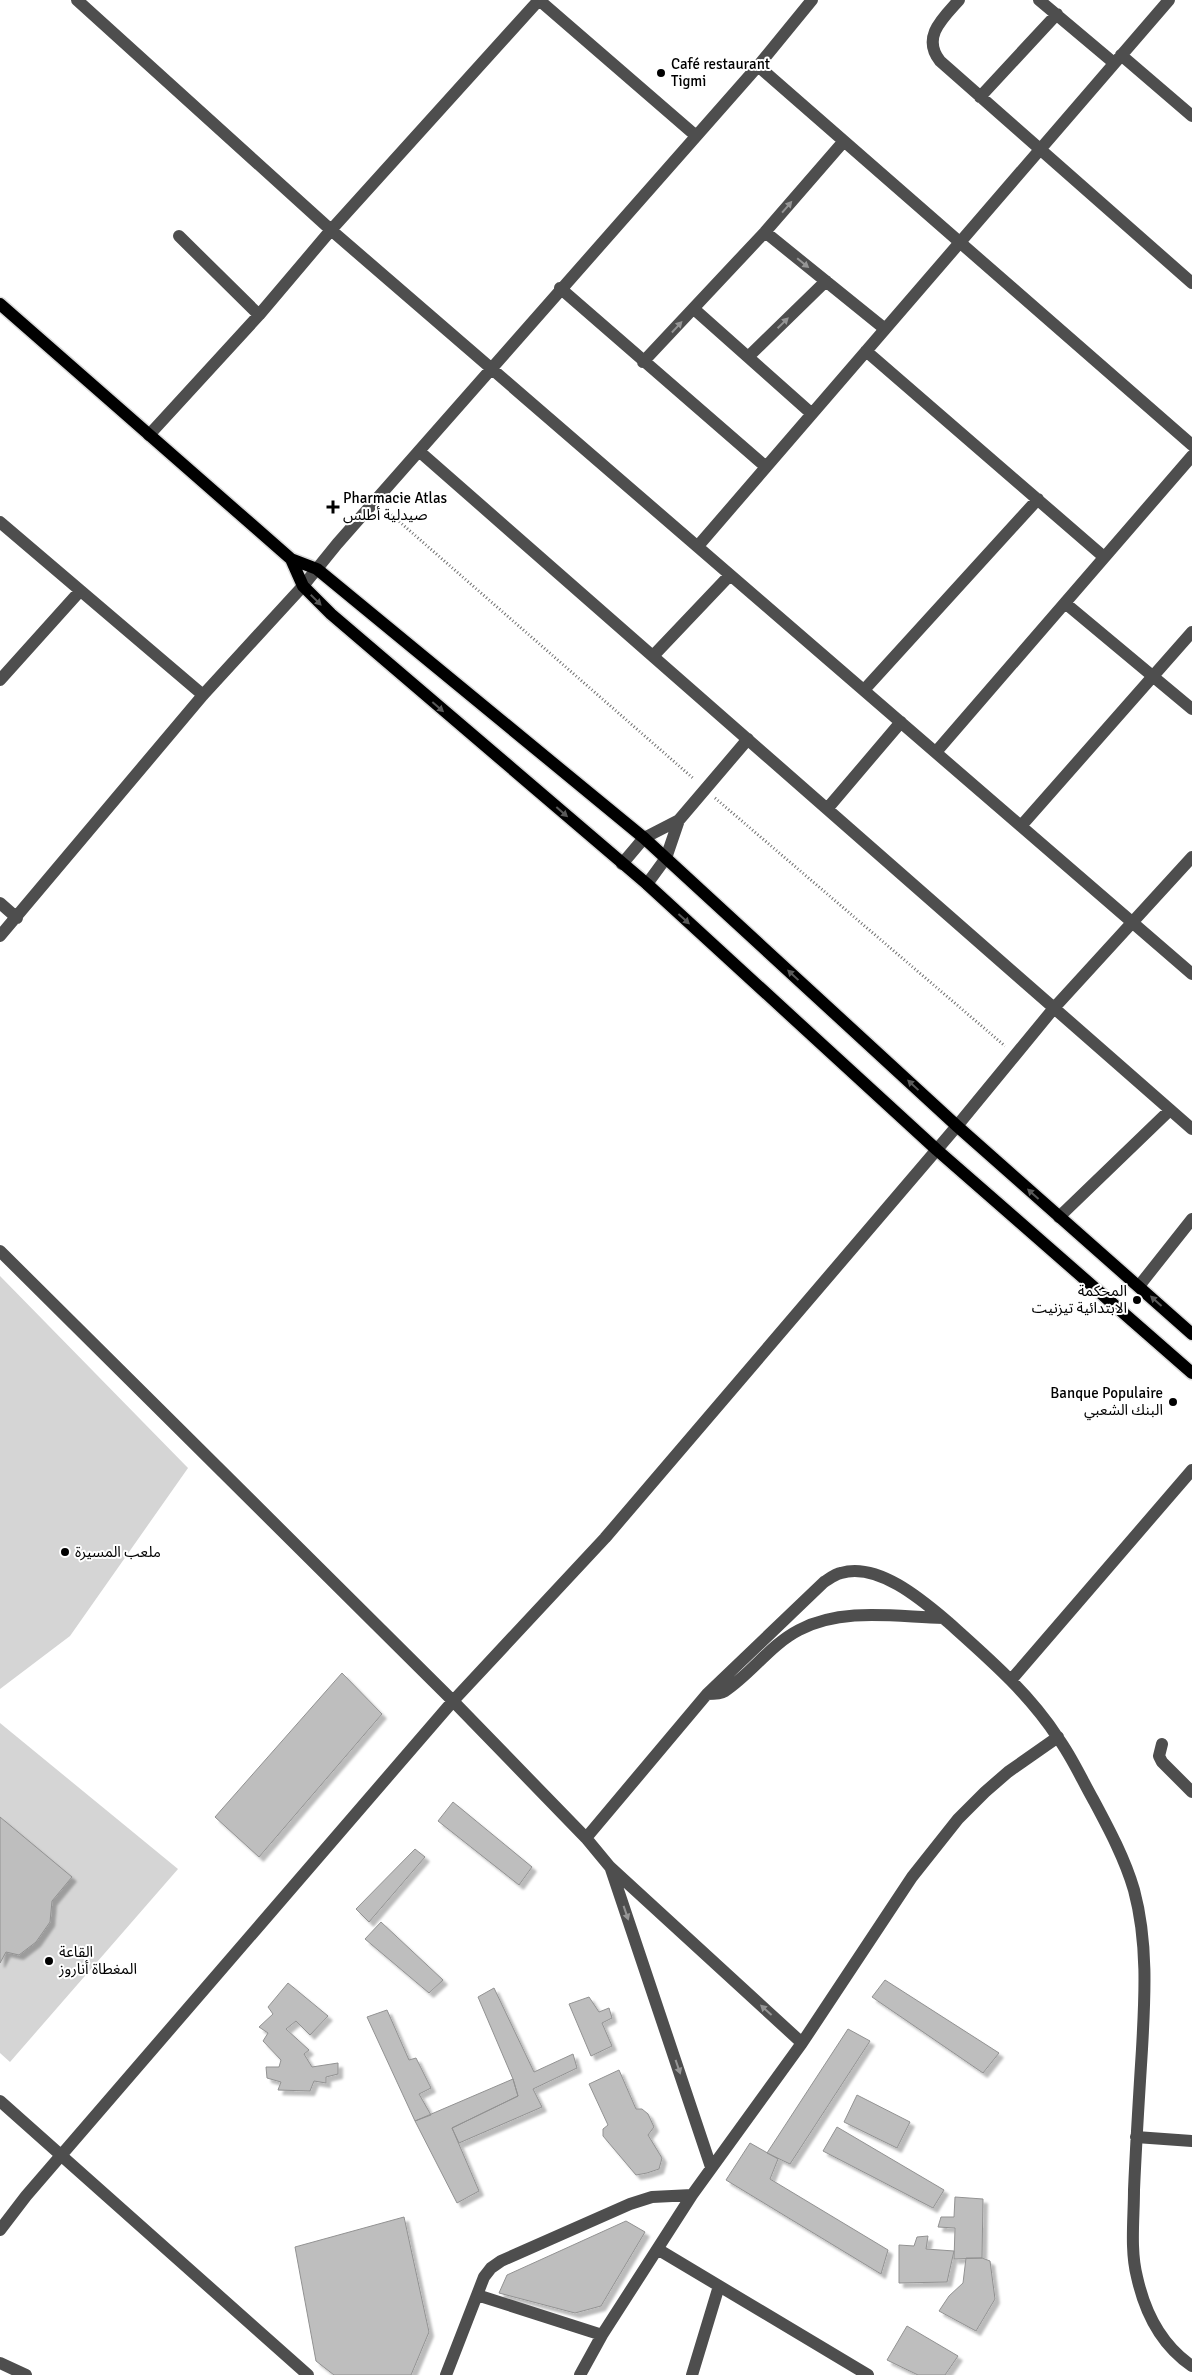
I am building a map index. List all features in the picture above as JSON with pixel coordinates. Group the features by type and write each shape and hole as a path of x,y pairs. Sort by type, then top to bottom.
{"main road":[{"path":"0,304 291,559 317,569 644,838 958,1126 1192,1334"},
{"path":"291,559 303,586 331,614 647,884 937,1150 1192,1373"}],"street":[{"path":"77,0 331,230 1192,974"},
{"path":"149,435 259,315 331,230 539,0 695,135"},
{"path":"0,936 203,695 303,586 337,544 420,452 560,288 758,66 812,0"},
{"path":"958,0 935,27 932,46 940,61 1192,283"},
{"path":"1039,0 1192,116"},
{"path":"698,546 1118,59 1162,2"},
{"path":"980,97 1057,14"},
{"path":"758,66 1192,445"},
{"path":"643,362 765,232 844,141"},
{"path":"765,232 885,329"},
{"path":"179,236 259,315"},
{"path":"748,357 826,282"},
{"path":"560,288 766,467"},
{"path":"694,309 812,414"},
{"path":"866,352 1104,557"},
{"path":"420,452 1192,1129"},
{"path":"936,752 1192,456"},
{"path":"864,690 1038,499"},
{"path":"0,522 203,695"},
{"path":"653,656 730,575"},
{"path":"0,680 80,590"},
{"path":"1065,603 1192,709"},
{"path":"1021,826 1192,632"},
{"path":"827,809 901,722"},
{"path":"647,884 666,858 679,820 748,740"},
{"path":"622,864 644,838 679,820"},
{"path":"0,2230 26,2196 453,1700 605,1538 958,1126 1054,1008 1192,857"},
{"path":"0,903 17,918"},
{"path":"1059,1216 1170,1110"},
{"path":"1139,1286 1192,1220"},
{"path":"0,1252 453,1700 586,1838 610,1867 802,2043"},
{"path":"1011,1680 1192,1470"},
{"path":"586,1838 707,1694 824,1582 841,1573 859,1572 878,1576 916,1595 943,1618 1011,1680 1058,1737 1102,1816 1125,1865 1134,1890 1144,1958 1145,1992 1136,2137 1134,2230 1136,2276 1156,2329 1174,2352 1192,2366"},
{"path":"791,1612 801,1629"},
{"path":"707,1694 725,1691 777,1645 801,1629 829,1620 861,1615 943,1618"},
{"path":"580,2375 602,2335 659,2250 692,2195 802,2043 912,1877 958,1819 1008,1772 1058,1737"},
{"path":"1162,1744 1159,1756 1162,1762 1192,1792"},
{"path":"610,1867 711,2167"},
{"path":"0,2101 308,2375"},
{"path":"1136,2137 1192,2141"},
{"path":"446,2375 484,2277 491,2268 501,2261 630,2204 652,2197 692,2195"},
{"path":"659,2250 868,2375"},
{"path":"692,2375 719,2286"},
{"path":"478,2295 602,2335"},
{"path":"0,2363 26,2375"}],"shaded area":[{"name":"ملعب المسيرة","path":"0,1276 188,1468 70,1636 0,1689"},
{"name":"القاعة المغطاة أناروز","path":"0,1723 178,1869 10,2062 0,2053"}],"building":[{"path":"342,1673 382,1714 259,1857 215,1817"},
{"path":"453,1802 532,1867 519,1885 438,1821"},
{"path":"0,1817 72,1877 52,1901 50,1922 36,1942 19,1955 6,1952 0,1963"},
{"path":"415,1849 425,1857 369,1922 356,1909"},
{"path":"381,1922 443,1980 429,1993 365,1939"},
{"path":"885,1980 999,2053 983,2073 872,1997"},
{"path":"288,1983 328,2016 310,2035 296,2021 286,2029 309,2050 304,2054 312,2067 338,2063 338,2074 326,2077 326,2083 314,2081 310,2091 278,2090 281,2082 267,2078 266,2067 279,2067 281,2060 263,2041 268,2033 259,2027 273,2014 268,2007"},
{"path":"494,1988 534,2072 573,2054 577,2068 533,2089 542,2107 459,2143 452,2128 518,2096 513,2079 478,1997"},
{"path":"589,1997 599,2012 609,2008 612,2018 602,2023 612,2046 591,2056 569,2004"},
{"path":"387,2010 409,2060 416,2058 431,2088 419,2094 431,2115 415,2121 367,2017"},
{"path":"848,2029 870,2041 790,2164 767,2153"},
{"path":"619,2070 636,2109 642,2109 648,2114 654,2127 648,2135 662,2158 659,2169 636,2175 603,2136 603,2129 608,2125 589,2084"},
{"path":"513,2079 518,2096 452,2128 479,2191 457,2203 415,2121"},
{"path":"857,2095 910,2122 897,2148 844,2122"},
{"path":"837,2127 944,2190 933,2208 823,2151"},
{"path":"750,2143 778,2159 770,2179 888,2250 881,2274 726,2180"},
{"path":"955,2197 983,2199 982,2258 954,2259 955,2228 938,2227 941,2217 954,2217"},
{"path":"404,2217 429,2332 411,2375 334,2375 316,2361 295,2247"},
{"path":"626,2221 645,2232 601,2306 575,2313 499,2293 507,2275"},
{"path":"928,2236 926,2249 954,2251 947,2282 899,2283 899,2245 914,2246 917,2237"},
{"path":"966,2258 982,2258 990,2261 995,2299 976,2331 939,2311 949,2296 963,2283"},
{"path":"907,2326 958,2356 945,2375 918,2375 887,2360"}],"place":[{"name":"Café restaurant Tigmi","path":"661,73"},
{"name":"Pharmacie Atlas صيدلية أطلس","path":"333,507"},
{"name":"المحكمة الابتدائية تيزنيت","path":"1137,1300"},
{"name":"Banque Populaire البنك الشعبي","path":"1173,1402"},
{"name":"ملعب المسيرة","path":"65,1552"},
{"name":"القاعة المغطاة أناروز","path":"49,1961"}]}
